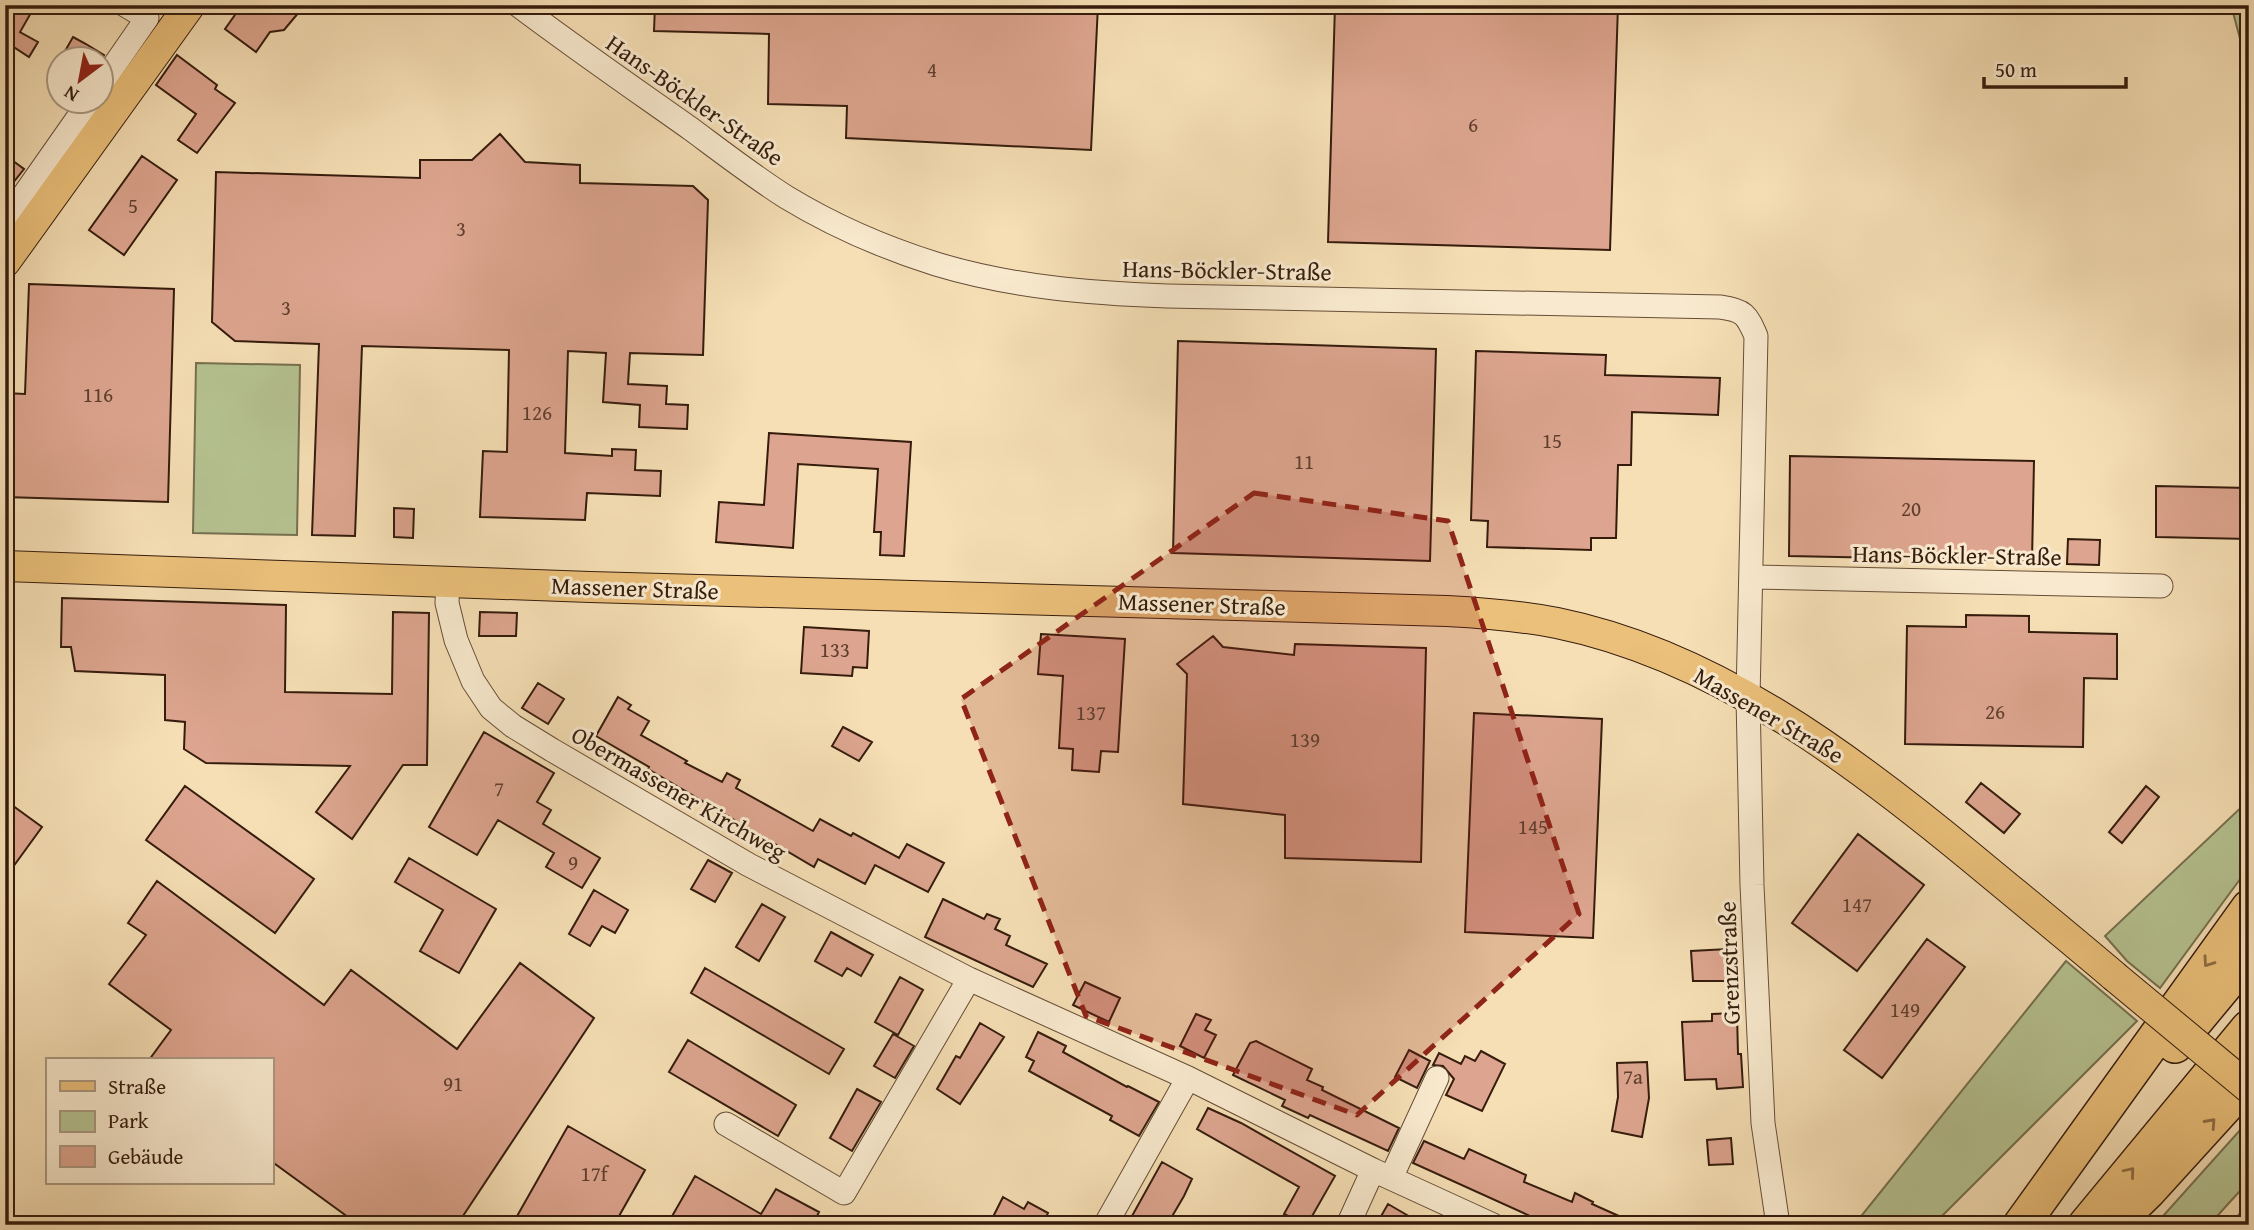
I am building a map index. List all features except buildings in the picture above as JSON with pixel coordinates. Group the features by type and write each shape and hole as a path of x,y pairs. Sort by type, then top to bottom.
{"highway":[{"path":"2023,1225 2249,908"},
{"path":"2023,1225 2249,956"},
{"path":"2086,1225 2249,1028"},
{"path":"2113,1225 2249,1080"}],"main road":[{"path":"5,262 190,5"},
{"name":"Massener Straße","path":"5,566 590,587 1478,612 1559,624 1649,651 1748,698 1830,748 1886,788 2249,1088"}],"street":[{"path":"116,63 147,18 125,5"},
{"name":"Hans-Böckler-Straße","path":"519,5 589,58 799,204 849,230 902,252 968,273 1029,286 1128,295 1737,309 1748,317 1756,336 1748,698"},
{"path":"5,222 79,116"},
{"name":"Hans-Böckler-Straße","path":"1752,577 2161,586"},
{"name":"Obermassener Kirchweg","path":"448,580 447,603 456,640 473,681 491,708 513,726 750,865 969,979 1188,1078 1382,1174 1493,1225"},
{"name":"Grenzstraße","path":"1748,698 1759,1077 1778,1225"},
{"path":"726,1124 845,1193 969,979"},
{"path":"1107,1222 1188,1078"},
{"path":"1348,1225 1382,1174 1437,1078"}],"highlighted area":[{"path":"1254,493 1448,521 1579,914 1357,1115 1086,1016 961,699"}],"green space":[{"path":"2231,5 2249,5 2249,72"},
{"path":"196,363 300,365 297,535 193,533"},
{"path":"2249,800 2249,867 2160,988 2127,961 2105,936"},
{"path":"2066,961 2137,1021 1933,1225 1854,1225"},
{"path":"2249,1120 2249,1181 2209,1225 2155,1225"},
{"path":"2249,1204 2249,1225 2229,1225"}]}
